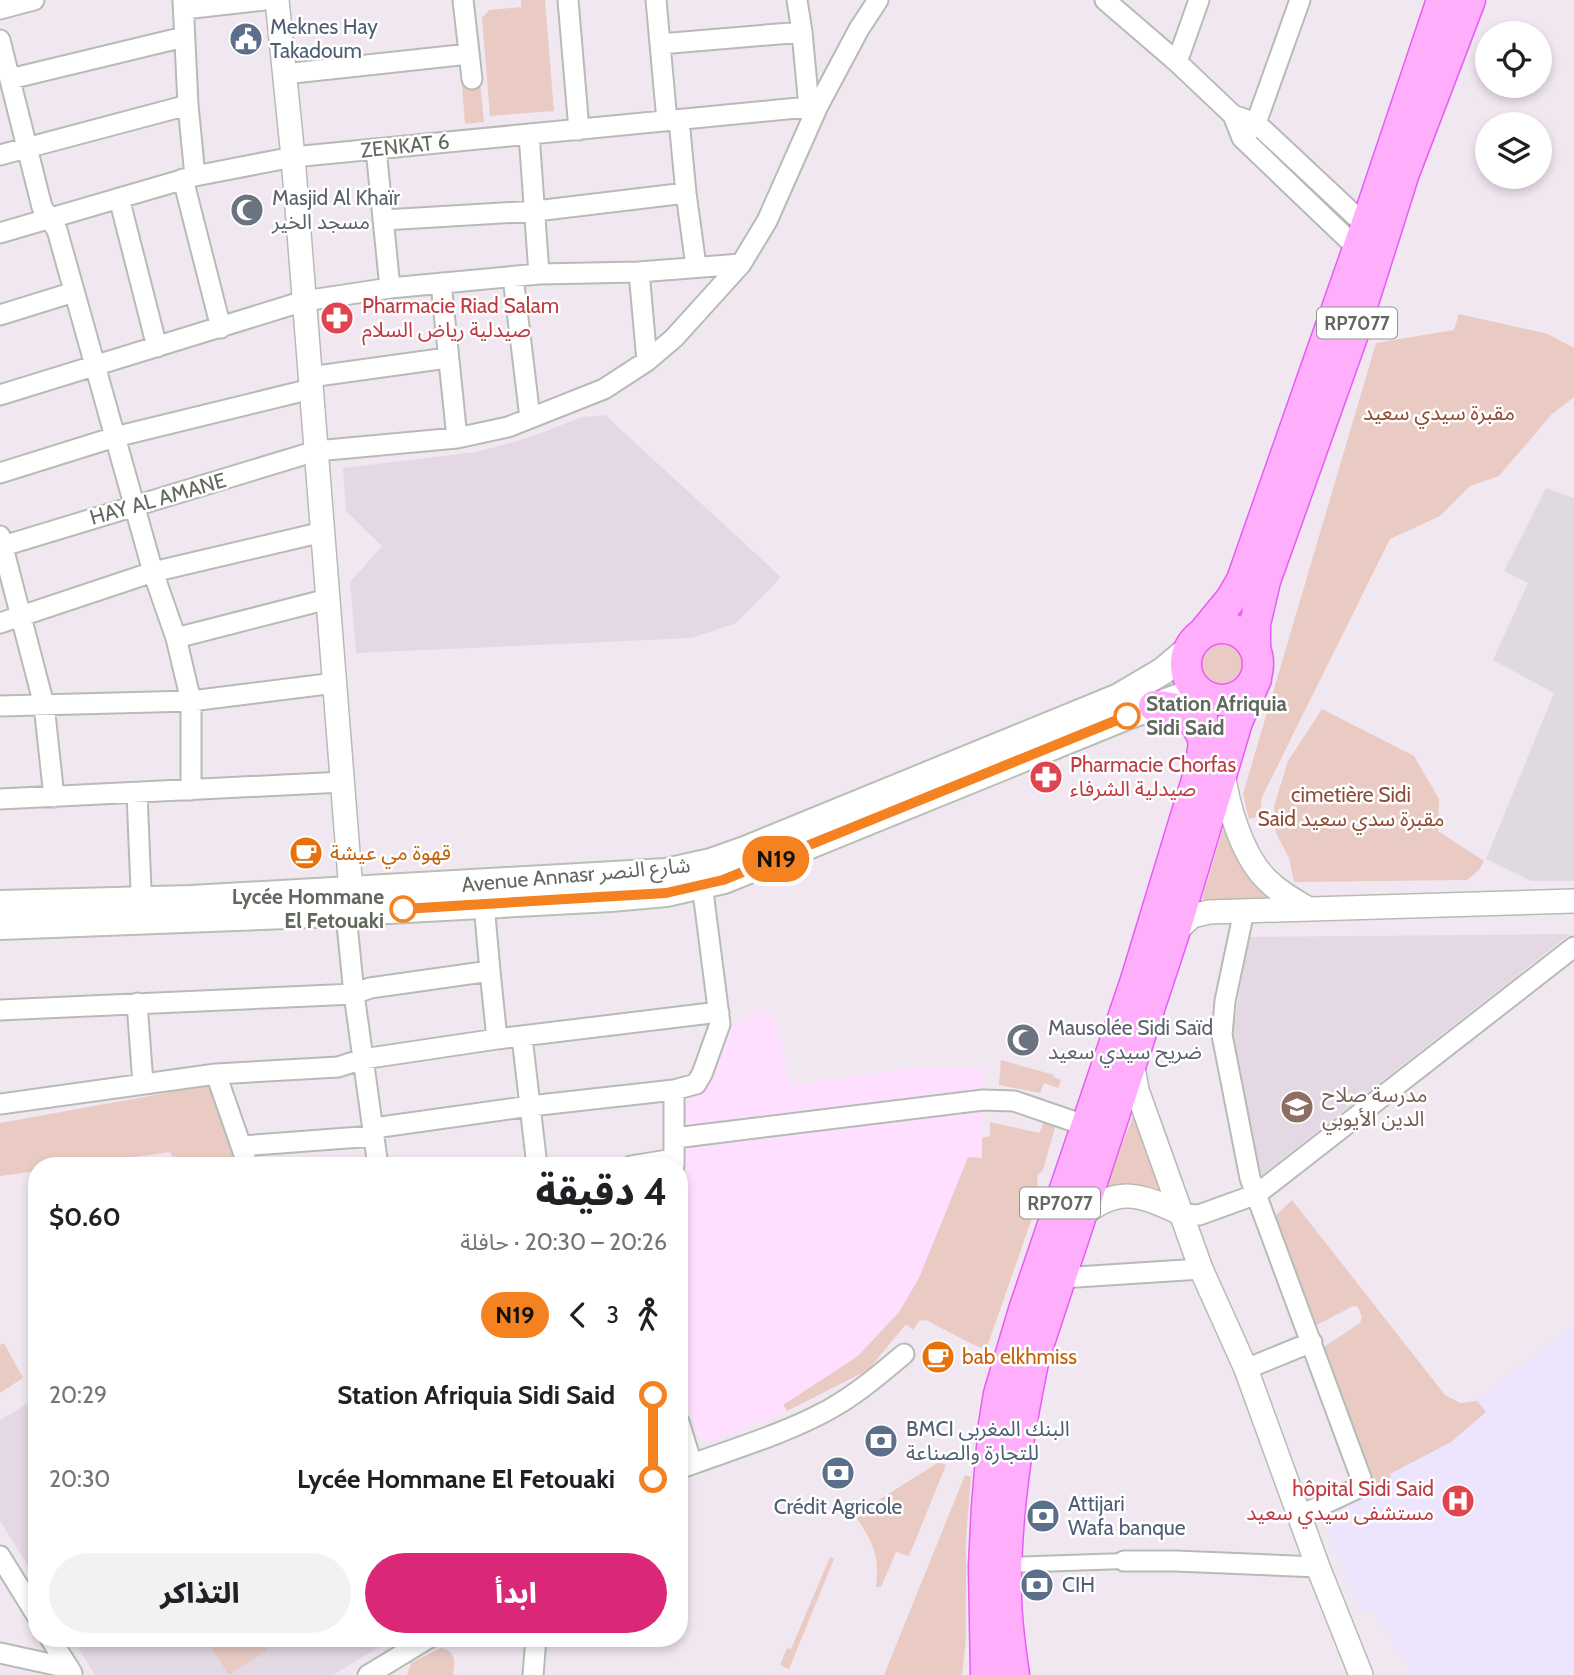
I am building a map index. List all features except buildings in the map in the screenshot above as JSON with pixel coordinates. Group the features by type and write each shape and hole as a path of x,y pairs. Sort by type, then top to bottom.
{"main road":[{"path":"1423,0 1428,42"},
{"name":"RP7077","path":"985,1672 984,1566 987,1506 999,1394 1024,1310 1140,967 1200,770 1204,742 1198,692 1186,671 1196,641 1231,599 1242,580 1442,0"},
{"name":"RP7077","path":"1014,1675 1006,1597 1009,1508 1020,1424 1034,1358 1174,933 1237,722 1256,679 1259,658 1255,648 1255,624 1265,581 1353,334 1404,173 1471,0"},
{"path":"1196,641 1214,628 1227,627 1248,638 1255,648"},
{"name":"Avenue Annasr شارع النصر","path":"0,926 142,911 351,901 666,872 711,862 1119,697 1163,671 1196,641"},
{"path":"1198,692 1220,701 1231,699 1241,695 1256,679"},
{"name":"Avenue Annasr شارع النصر","path":"351,901 484,904 666,893 734,875 1154,706 1198,692"},
{"path":"1154,706 1181,710 1192,718 1200,729 1204,742"},
{"name":"Avenue Annasr شارع النصر","path":"0,904 142,911"}],"street":[{"path":"0,9 34,0"},
{"path":"221,328 189,177 183,4 264,0"},
{"path":"277,0 293,157 343,782 351,901 347,924 377,1157"},
{"path":"463,0 472,79"},
{"path":"568,0 579,130"},
{"path":"656,0 660,44 696,267"},
{"path":"797,0 813,107"},
{"name":"HAY AL AMANE","path":"1,543 134,507 316,451 457,438 508,427 604,389 647,361 700,312 741,264 767,221 813,107 878,0"},
{"path":"1105,0 1233,115 1256,123 1362,237"},
{"path":"1177,62 1199,0"},
{"path":"1242,138 1256,123 1300,0"},
{"path":"660,44 802,32"},
{"path":"10,79 184,37"},
{"path":"0,40 42,207 57,230 134,507 176,638 191,701 191,790"},
{"path":"284,74 469,54"},
{"path":"0,155 188,105"},
{"name":"ZENKAT 6","path":"0,233 189,177 293,157 813,107"},
{"path":"1233,115 1242,138 1362,237"},
{"path":"529,134 539,274"},
{"path":"376,149 390,288"},
{"path":"384,220 536,211 686,193"},
{"path":"119,198 157,347"},
{"path":"0,395 304,301 390,288 539,274 639,272 741,264"},
{"path":"639,272 647,361"},
{"path":"513,278 530,418"},
{"path":"441,284 457,438"},
{"path":"0,315 74,292"},
{"path":"0,473 115,437 311,383 447,358"},
{"path":"0,623 153,572 323,532"},
{"path":"1,543 44,705 54,797"},
{"path":"176,638 328,600"},
{"path":"0,706 191,701 335,683"},
{"path":"1223,769 1236,825 1253,862 1265,879 1307,908"},
{"path":"0,799 343,782"},
{"path":"137,793 142,911"},
{"path":"242,1146 374,1132 530,1106 674,1090 696,1084 720,1024 702,884"},
{"path":"1174,933 1192,916 1199,914 1307,908 1574,901"},
{"path":"484,904 497,1039"},
{"path":"1244,911 1225,1000 1222,1035 1250,1178 1361,1478 1356,1489 1299,1516"},
{"path":"1080,1218 1096,1204 1125,1196 1158,1202 1182,1214 1199,1215 1257,1194 1574,947"},
{"path":"0,1010 354,994 370,988 490,971"},
{"path":"137,1003 143,1084"},
{"path":"0,1104 216,1074 338,1067 363,1059 497,1039 719,1012"},
{"path":"522,1037 536,1157"},
{"path":"1132,1062 1137,1090 1201,1269 1246,1369 1318,1567 1362,1675"},
{"path":"216,1074 245,1157"},
{"path":"674,1090 674,1157"},
{"path":"675,1138 983,1100 1014,1101 1087,1126"},
{"path":"1061,1278 1201,1269"},
{"path":"1246,1369 1312,1342"},
{"path":"688,1465 783,1430 830,1409 853,1395 904,1354"},
{"path":"0,1556 28,1601"},
{"path":"1006,1565 1176,1560 1318,1567"},
{"path":"56,1647 71,1671"},
{"path":"368,1675 414,1647"},
{"path":"533,1675 535,1647"},
{"path":"0,1653 71,1671"}],"shaded area":[{"path":"605,415 781,577 736,623 692,638 356,653 350,582 382,546 346,511 343,468 476,452 528,438 582,417"},
{"path":"1546,488 1574,498 1574,881 1531,881 1486,859 1554,693 1493,660 1528,583 1504,571"},
{"name":"مدرسة صلاح الدين الأيوبي","path":"1570,934 1259,1177 1232,1036 1249,937"},
{"path":"766,1010 776,1026 790,1086 919,1067 984,1068 982,1158 908,1300 858,1356 783,1405 787,1411 707,1442 698,1436 688,1404 686,1103 707,1081 727,1037 728,1027"},
{"name":"hôpital Sidi Said مستشفى سيدي سعيد","path":"1574,1324 1574,1675 1407,1675 1411,1669 1372,1609 1361,1613 1320,1511 1391,1478 1389,1474 1451,1442 1485,1413 1477,1401"},
{"path":"28,1403 28,1566 0,1521 0,1420"},
{"path":"78,1647 379,1647 333,1675 95,1675"}],"green space":[{"path":"521,0 545,0 554,111 490,116 482,18 489,10 521,7"},
{"path":"480,83 484,122 465,124 462,85"},
{"name":"مقبرة سيدي سعيد","path":"1459,314 1548,334 1574,348 1574,397 1551,415 1499,476 1470,486 1440,516 1390,539 1262,797 1260,816 1249,819 1243,794 1376,343 1454,330"},
{"path":"1222,638 1241,645 1248,664 1241,683 1222,690 1203,683 1196,664 1203,645"},
{"name":"cimetière Sidi Said مقبرة سدي سعيد","path":"1322,709 1414,756 1439,799 1438,831 1484,861 1479,870 1467,880 1294,882 1289,858 1276,833 1274,806 1288,761"},
{"path":"1224,825 1243,868 1270,895 1269,900 1202,899"},
{"path":"1001,1060 1054,1075 1053,1077 1061,1080 1058,1088 1044,1083 1040,1093 999,1085"},
{"path":"210,1085 234,1157 173,1157 170,1152 134,1157 28,1157 28,1172 0,1176 0,1123"},
{"path":"1134,1114 1166,1191 1143,1185 1106,1186"},
{"path":"1045,1120 1056,1124 1043,1170 1037,1176 1039,1198 986,1350 926,1320 919,1321 913,1330 906,1324 868,1370 787,1411 783,1405 858,1356 899,1312 919,1278 968,1157 982,1158 982,1138 990,1136 990,1122 1039,1133"},
{"path":"1292,1200 1445,1395 1460,1403 1477,1401 1486,1412 1451,1442 1390,1474 1391,1478 1365,1490 1370,1474 1324,1347 1360,1323 1362,1317 1358,1307 1353,1306 1315,1326 1275,1216"},
{"path":"4,1343 23,1378 0,1393 0,1345"},
{"path":"939,1462 946,1465 909,1556 896,1552 881,1587 876,1587 876,1556 855,1515"},
{"path":"965,1475 971,1477 966,1539 966,1638 962,1675 884,1675"},
{"path":"830,1557 834,1559 789,1669 780,1665 787,1648 791,1649"},
{"path":"211,1647 265,1647 267,1650 229,1675"},
{"path":"441,1648 452,1654 453,1675 407,1675 411,1663"}],"bus line":[{"name":"N19","path":"403,909 611,898 666,893 723,880 1127,716"}],"place":[{"name":"Meknes Hay Takadoum","path":"246,39"},
{"name":"Masjid Al Khaïr مسجد الخير","path":"247,210"},
{"name":"Pharmacie Riad Salam صيدلية رياض السلام","path":"337,318"},
{"name":"Station Afriquia Sidi Said","path":"1127,716"},
{"name":"Pharmacie Chorfas صيدلية الشرفاء","path":"1046,777"},
{"name":"قهوة مي عيشة","path":"306,853"},
{"name":"Lycée Hommane El Fetouaki","path":"403,909"},
{"name":"Mausolée Sidi Saïd ضريح سيدي سعيد","path":"1023,1040"},
{"name":"مدرسة صلاح الدين الأيوبي","path":"1297,1107"},
{"name":"bab elkhmiss","path":"938,1357"},
{"name":"BMCI البنك المغربي للتجارة والصناعة","path":"881,1441"},
{"name":"Crédit Agricole","path":"838,1473"},
{"name":"hôpital Sidi Said مستشفى سيدي سعيد","path":"1458,1501"},
{"name":"Attijari Wafa banque","path":"1043,1516"},
{"name":"CIH","path":"1037,1585"}]}
